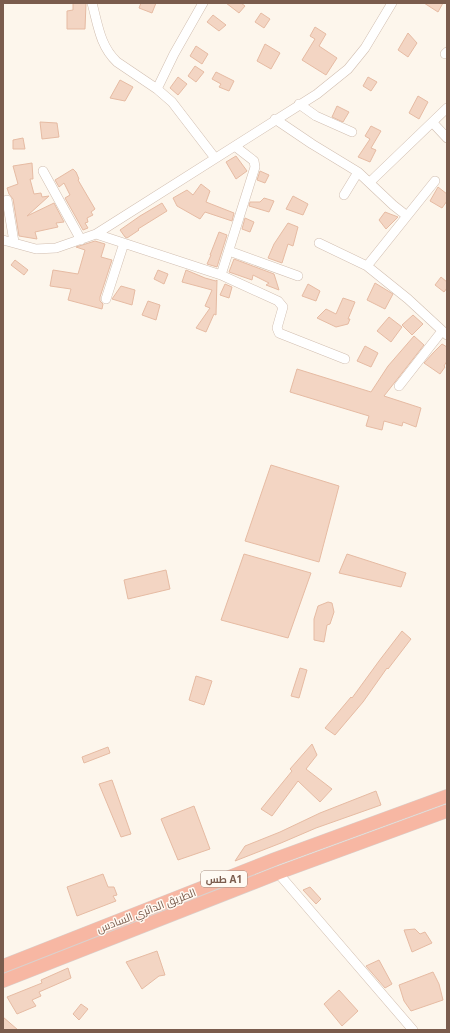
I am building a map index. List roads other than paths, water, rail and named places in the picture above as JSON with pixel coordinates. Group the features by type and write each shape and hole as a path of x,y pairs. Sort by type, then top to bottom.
{"highway":[{"name":"الطريق الدائري السادس","path":"3,966 282,857 447,796"},
{"name":"الطريق الدائري السادس","path":"3,981 278,873 447,812"}],"street":[{"path":"92,3 102,43 111,57 172,102 215,158"},
{"path":"157,90 174,54 203,3"},
{"path":"3,240 14,242 36,250 56,248 96,234 236,146 275,119 317,94 348,69 365,48 392,3"},
{"path":"299,104 316,116 352,132"},
{"path":"370,182 447,108"},
{"path":"275,119 358,172 407,216"},
{"path":"433,123 447,138"},
{"path":"221,275 255,166 254,161 236,146"},
{"path":"43,171 81,240"},
{"path":"344,195 358,172"},
{"path":"367,266 434,181"},
{"path":"7,200 14,242"},
{"path":"96,234 221,275 280,303 283,309 277,328 279,333 344,359"},
{"path":"106,299 124,243"},
{"path":"319,243 367,266 408,299 445,333 399,386"},
{"path":"229,251 298,276"},
{"path":"278,873 413,1030"}]}
